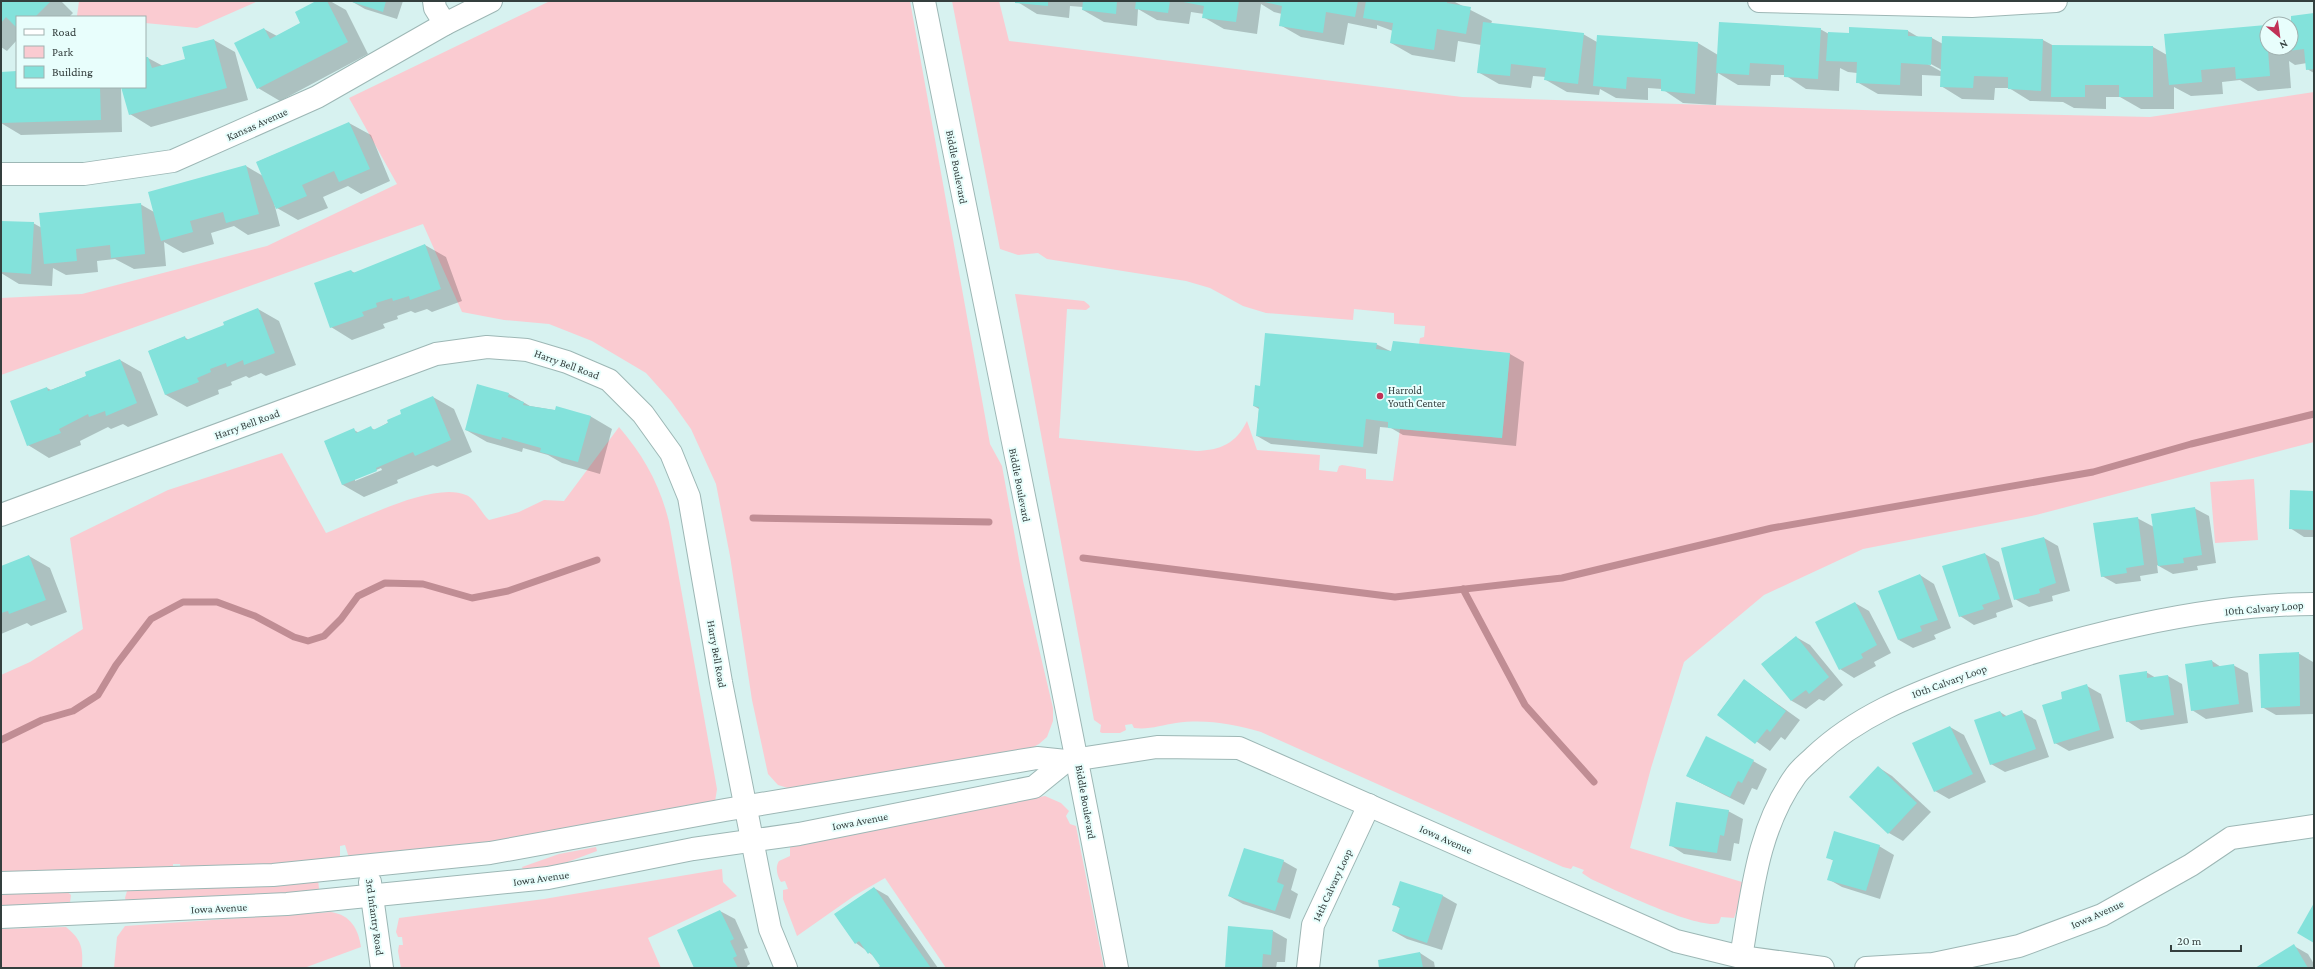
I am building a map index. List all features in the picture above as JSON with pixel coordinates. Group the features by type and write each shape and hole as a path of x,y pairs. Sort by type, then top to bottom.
{"street":[{"path":"434,1 435,8 445,24"},
{"name":"Kansas Avenue","path":"1,174 84,174 173,161 316,97 445,24 492,1"},
{"name":"Biddle Boulevard","path":"924,1 1026,515 1072,760 1117,968"},
{"path":"1759,1 1972,6 2056,1"},
{"name":"Harry Bell Road","path":"1,515 436,354 495,348 527,350 567,362 609,380 643,414 671,453 689,497 721,682 770,929 786,968"},
{"name":"10th Calvary Loop","path":"1741,957 1759,854 1772,815 1796,774 1832,740 1893,702 2021,655 2105,632 2202,614 2293,604 2314,604"},
{"name":"Iowa Avenue","path":"1,883 273,875 490,853 746,807 1037,758 1072,760 1157,747 1239,748 1676,941 1741,957 1823,968"},
{"name":"Iowa Avenue","path":"1,917 145,912 372,897 548,878 693,849 799,834 1034,787 1072,760"},
{"name":"14th Calvary Loop","path":"1308,968 1313,925 1369,805"},
{"name":"Iowa Avenue","path":"1866,968 1933,964 2019,946 2102,915 2191,866 2231,838 2314,826"},
{"name":"3rd Infantry Road","path":"368,866 382,968"}],"green space":[{"path":"79,1 258,1 197,28 146,23 146,16 77,16"},
{"path":"550,1 910,1 990,444 1002,466 1023,581 1053,708 1053,721 1047,737 1039,744 1024,752 791,789 778,785 768,774 752,700 730,556 716,484 691,429 671,401 646,373 592,341 549,324 504,320 462,312 423,224 1,375 1,298 82,294 267,246 397,184 349,98"},
{"path":"952,1 999,1 1009,41 1462,97 1894,111 2150,117 2314,92 2314,442 2036,515 1863,549 1764,595 1684,662 1651,768 1630,848 1742,882 1741,898 1734,918 1721,917 1719,923 1709,924 1694,921 1656,908 1591,879 1582,873 1584,870 1573,866 1571,869 1563,867 1261,732 1209,722 1187,722 1145,728 1134,728 1132,724 1125,725 1126,730 1120,733 1102,733 1100,732 1101,725 1094,720 1015,294 1084,301 1090,307 1086,310 1067,309 1059,438 1197,451 1213,449 1226,444 1238,435 1247,421 1257,450 1320,455 1319,470 1337,472 1339,466 1342,465 1366,469 1366,479 1393,481 1400,429 1502,438 1510,353 1419,344 1420,338 1424,337 1425,326 1394,324 1394,313 1354,309 1353,320 1266,313 1243,306 1210,288 1186,281 1047,259 1038,253 1018,255 1000,249"},
{"path":"619,427 636,449 656,483 669,522 717,789 715,802 476,845 349,858 345,845 340,846 340,859 253,866 181,869 180,864 173,864 173,869 1,877 1,675 30,662 83,629 70,538 168,490 282,453 326,533 396,504 416,497 435,493 452,492 470,497 489,520 519,512 544,500 564,501"},
{"path":"2254,479 2258,540 2215,543 2210,482"},
{"path":"1045,796 1061,803 1069,811 1066,816 1070,824 1076,826 1104,968 946,968 885,878 854,896 797,936 783,899 783,890 788,889 785,881 781,882 777,872 779,861 790,856 790,846"},
{"path":"596,847 597,851 557,866 524,872 522,867 559,854"},
{"path":"722,869 723,882 737,896 648,938 661,968 401,968 398,951 399,945 403,945 402,937 398,937 396,932 399,918 544,899"},
{"path":"318,879 319,889 304,894 126,901 125,898 127,891 131,889"},
{"path":"65,890 71,895 70,903 1,909 1,892"},
{"path":"331,912 344,916 352,924 358,934 361,947 304,968 114,968 117,937 125,926"},
{"path":"66,927 78,940 82,950 82,968 1,968 1,929"}],"building":[{"path":"1,1 51,1 36,16 16,16 16,27 6,17 1,23"},
{"path":"316,1 327,1 348,42 257,89 234,43 264,28 270,39 300,23 295,12"},
{"path":"349,1 386,1 383,12"},
{"path":"1015,1 1048,1 1048,6 1015,3"},
{"path":"1083,1 1117,1 1116,14 1082,10"},
{"path":"1136,1 1170,1 1168,13 1135,9"},
{"path":"1178,1 1239,1 1236,22 1202,18 1204,6"},
{"path":"1260,1 1358,1 1355,17 1326,12 1323,33 1279,26 1282,6"},
{"path":"1366,1 1447,1 1447,3 1471,7 1466,34 1437,29 1434,50 1390,43 1393,23 1363,18"},
{"path":"2314,13 2314,69 2306,70 2304,49 2299,50 2299,16 2291,16"},
{"path":"1483,22 1584,33 1578,84 1544,80 1546,68 1511,64 1510,76 1477,73"},
{"path":"1719,22 1821,28 1818,79 1784,77 1784,65 1750,63 1749,75 1716,73"},
{"path":"2259,26 2259,56 2268,56 2270,76 2236,79 2235,67 2201,70 2202,82 2169,85 2164,34"},
{"path":"1849,27 1908,30 1908,36 1932,37 1931,65 1901,63 1900,85 1856,83 1857,62 1826,61 1828,32 1849,33"},
{"path":"1597,35 1698,42 1695,94 1661,91 1661,79 1627,77 1626,89 1593,86"},
{"path":"1942,36 2043,39 2041,91 2008,89 2008,77 1974,76 1973,88 1940,87"},
{"path":"214,39 227,88 129,115 121,88 146,88 146,57 148,57 152,68 185,59 182,47"},
{"path":"2052,45 2153,46 2153,97 2119,97 2119,85 2085,85 2085,97 2051,97"},
{"path":"16,71 16,88 100,88 101,120 1,123 1,72"},
{"path":"349,122 370,169 339,182 334,171 302,185 307,196 276,209 256,162"},
{"path":"246,165 259,214 226,223 223,212 190,221 193,232 161,241 148,192"},
{"path":"141,203 145,254 111,258 110,245 76,249 77,261 44,264 39,213"},
{"path":"1,221 34,222 31,274 1,272"},
{"path":"425,244 441,289 410,300 409,296 393,301 392,298 376,303 377,307 362,312 364,316 330,328 314,283 351,270 353,273"},
{"path":"258,308 275,353 244,365 243,360 227,367 226,363 210,369 211,372 197,378 199,382 165,395 148,351 185,336 186,340 224,325 223,322"},
{"name":"Harrold Youth Center","path":"1265,333 1377,343 1376,349 1391,351 1393,341 1510,353 1502,438 1388,428 1388,422 1366,419 1363,447 1256,436 1259,407 1253,406 1255,385 1260,386"},
{"path":"120,359 137,403 106,416 105,411 89,417 88,414 59,429 61,433 27,446 10,401 47,387 48,391 86,376 85,372"},
{"path":"477,384 509,393 508,397 524,402 523,405 555,410 556,406 591,416 578,462 540,452 541,448 502,437 501,440 465,430"},
{"path":"433,396 451,440 415,456 413,452 376,468 377,471 342,485 324,441 354,428 356,433 371,426 373,430 388,423 387,420 401,414 400,410"},
{"path":"2290,490 2314,491 2314,530 2289,529"},
{"path":"2195,507 2202,555 2183,558 2184,563 2158,566 2151,514"},
{"path":"2138,517 2144,565 2126,568 2127,573 2101,577 2093,523"},
{"path":"2044,537 2056,583 2039,589 2040,593 2014,600 2001,548"},
{"path":"1985,553 2000,599 1982,605 1984,609 1959,617 1942,566"},
{"path":"29,555 46,600 9,614 8,611 1,613 1,566"},
{"path":"1920,574 1938,620 1920,626 1922,631 1898,640 1878,591"},
{"path":"1855,602 1877,645 1861,654 1863,658 1839,670 1815,622"},
{"path":"1796,636 1829,677 1809,694 1806,690 1791,701 1761,664"},
{"path":"2299,652 2300,706 2261,708 2259,654"},
{"path":"2212,660 2213,667 2234,664 2239,704 2191,711 2185,664"},
{"path":"2147,671 2147,678 2168,675 2174,715 2126,722 2119,675"},
{"path":"1744,679 1786,711 1770,732 1767,729 1755,744 1717,715"},
{"path":"2087,684 2100,730 2054,744 2042,705 2062,699 2061,692"},
{"path":"2022,710 2036,749 1990,765 1974,720 2000,711 2003,717"},
{"path":"1950,726 1973,774 1934,792 1912,743"},
{"path":"1706,736 1754,760 1742,783 1738,781 1730,797 1686,776"},
{"path":"1878,766 1917,803 1888,834 1849,797"},
{"path":"1676,802 1729,810 1724,836 1720,835 1717,853 1669,846"},
{"path":"1834,831 1880,845 1866,891 1827,880 1833,860 1826,858"},
{"path":"1244,848 1284,860 1277,882 1284,885 1275,911 1228,896"},
{"path":"1400,881 1443,895 1427,943 1392,931 1400,907 1392,905"},
{"path":"874,887 931,968 877,968 880,966 870,952 868,954 859,941 855,944 834,914"},
{"path":"2314,903 2314,943 2297,933"},
{"path":"720,910 734,939 730,941 737,956 733,958 738,968 694,968 677,930"},
{"path":"1228,926 1273,930 1271,955 1263,954 1262,968 1225,968"},
{"path":"2294,944 2308,968 2255,968"},
{"path":"1420,952 1423,968 1379,968 1378,960"}],"waterway":[{"path":"1083,558 1395,597 1562,578 1772,528 2093,472 2191,444 2314,414"},
{"path":"753,518 989,522"},
{"path":"1,740 42,720 73,711 98,695 116,665 151,619 183,602 217,602 255,616 294,637 308,641 324,636 341,619 358,596 385,583 423,584 472,598 508,591 597,560"},
{"path":"1463,589 1525,705 1594,782"}],"place":[{"name":"Harrold Youth Center","path":"1380,396"}]}
